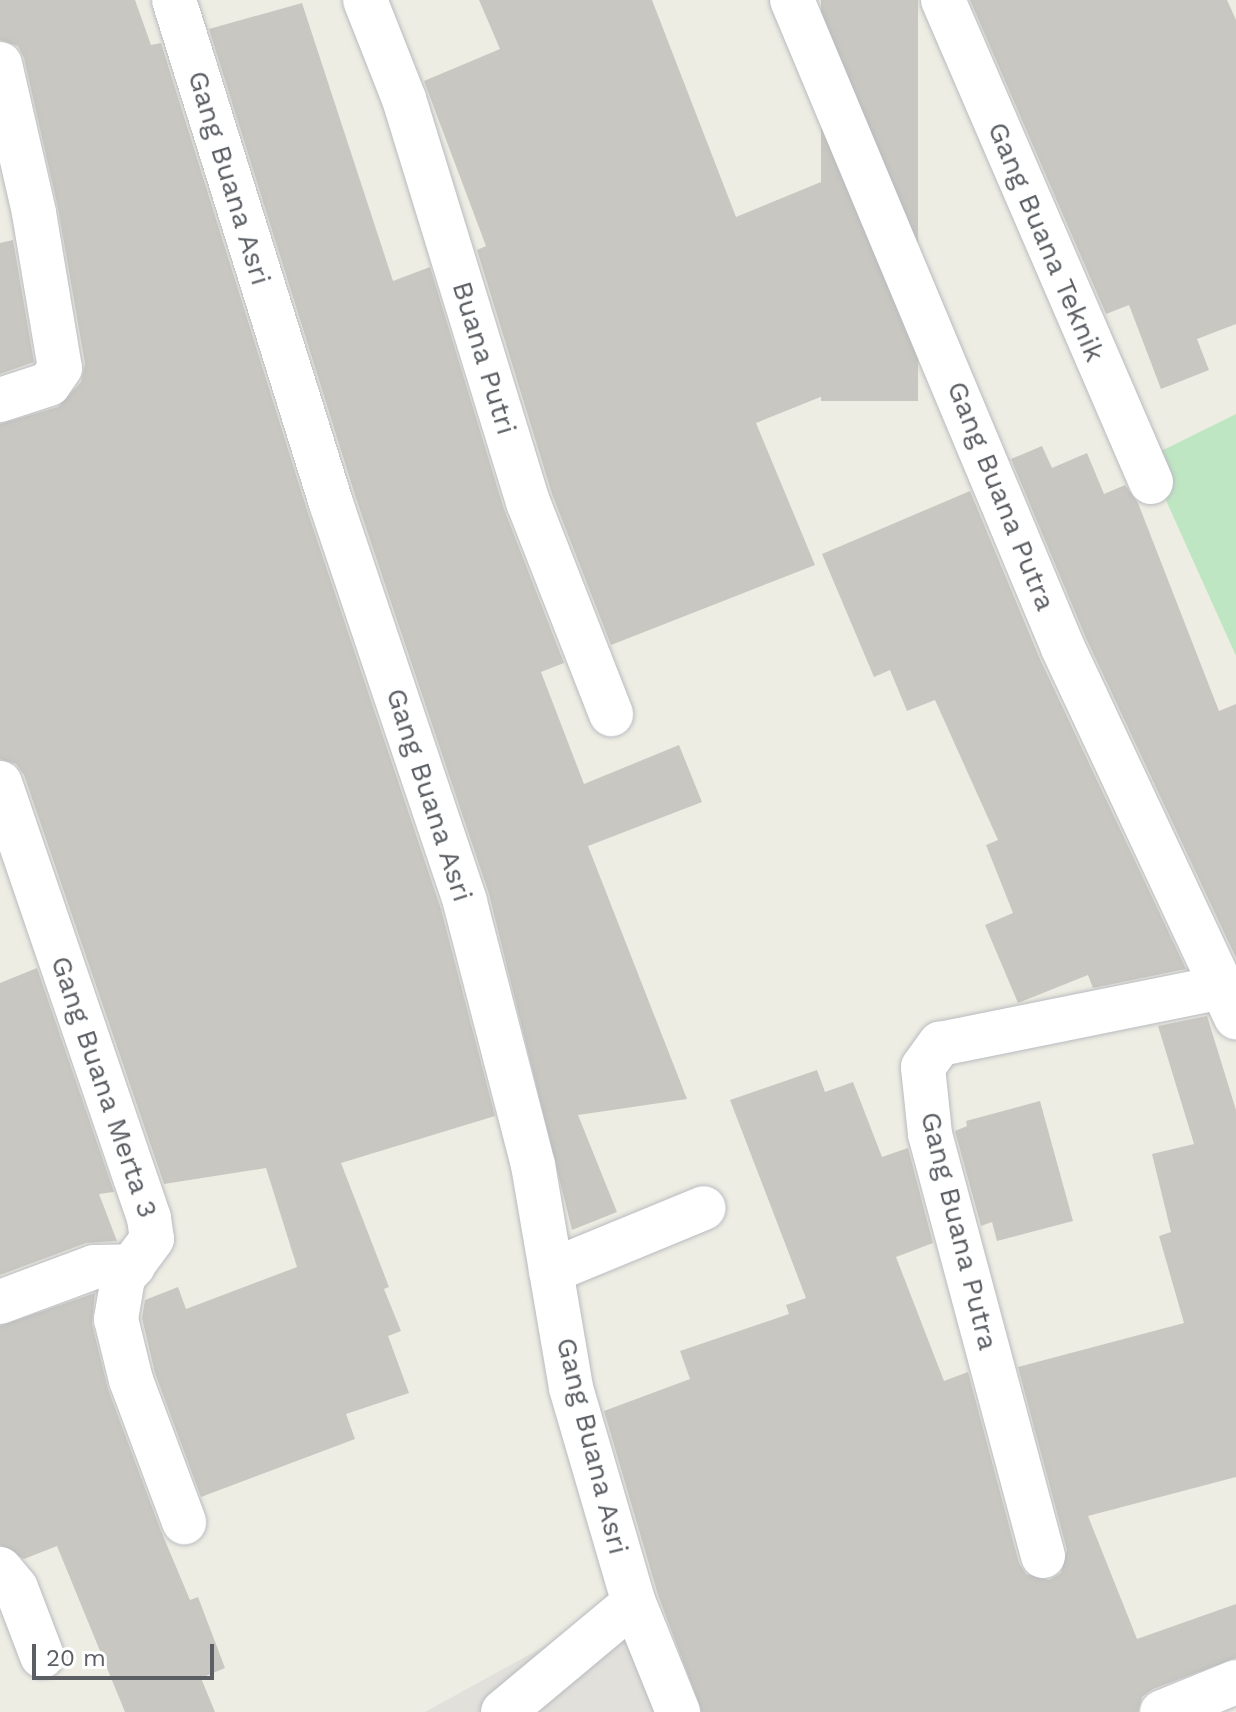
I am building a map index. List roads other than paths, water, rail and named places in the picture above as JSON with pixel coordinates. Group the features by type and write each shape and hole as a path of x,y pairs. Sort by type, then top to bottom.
{"street":[{"name":"Gang Buana Asri","path":"174,0 331,503 465,902 511,1064 571,1388 634,1603 678,1712"},
{"name":"Buana Putri","path":"365,0 404,99 528,502 611,714"},
{"name":"Gang Buana Putra","path":"792,0 1063,648 1227,1003 940,1044 923,1067 930,1134 1043,1556"},
{"name":"Gang Buana Teknik","path":"943,0 1151,482"},
{"path":"0,64 17,216 60,368 49,384 0,400"},
{"name":"Gang Buana Merta 3","path":"0,783 149,1218 152,1239 133,1266 117,1300 122,1350 184,1522"},
{"path":"551,1271 704,1208"},
{"path":"0,1302 94,1267 133,1266"},
{"path":"0,1569 16,1588 42,1656"},
{"path":"503,1712 634,1603"},
{"path":"1162,1712 1236,1682"}]}
